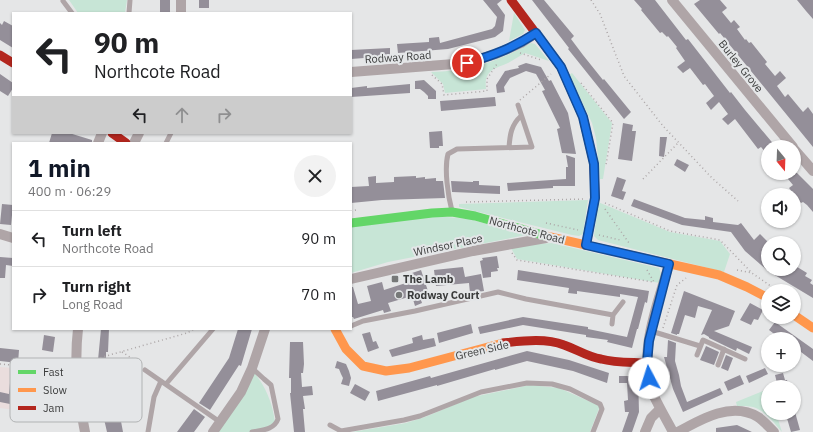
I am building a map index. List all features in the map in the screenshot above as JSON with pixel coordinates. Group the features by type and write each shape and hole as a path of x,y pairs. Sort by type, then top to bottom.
{"street":[{"path":"181,0 181,12"},
{"path":"511,0 561,67 583,117 594,164 597,199 586,245"},
{"name":"Burley Grove","path":"672,0 786,140"},
{"name":"Rodway Road","path":"352,72 467,63 508,49 536,33"},
{"path":"0,55 12,62"},
{"path":"113,134 125,142"},
{"name":"Burley Grove","path":"801,158 813,172"},
{"name":"Northcote Road","path":"352,223 432,213 452,212 475,216 550,237 719,275 761,294"},
{"path":"0,234 12,238"},
{"name":"Windsor Place","path":"352,279 473,251 550,237"},
{"path":"669,264 659,283 647,363 653,393 673,432"},
{"path":"801,320 813,328"},
{"path":"77,358 78,330"},
{"path":"213,432 241,392 252,368 266,330"},
{"name":"Green Side","path":"337,331 346,349 363,366 386,371 409,368 499,344 521,341 549,341 563,344 599,359 647,363"},
{"path":"645,432 651,418 660,409"},
{"path":"678,432 711,415 732,411 746,413 757,417 774,432"},
{"path":"83,422 85,432"}],"lane":[{"path":"128,12 130,0"},
{"path":"63,1 71,12"},
{"path":"452,212 446,161 448,154 458,149 532,147 518,105"},
{"path":"509,147 511,129 517,120 522,116"},
{"path":"352,326 363,321 498,292 526,299 613,315"},
{"path":"612,324 613,315 623,302"},
{"path":"166,384 212,330"},
{"path":"651,331 700,346"},
{"path":"697,355 702,340 745,359"},
{"path":"718,365 724,349"},
{"path":"252,368 271,385 278,419 277,423 270,428 252,432"},
{"path":"146,370 220,422"},
{"path":"148,432 154,397 161,380"},
{"path":"330,425 341,431 404,420 420,416 481,392 527,383 538,383 552,384 570,389 600,404 602,409 593,432"}],"path":[{"path":"591,0 600,14 624,76 663,126 712,178 738,201"},
{"path":"423,67 442,84 444,95 487,90 487,79 508,49 541,60"},
{"path":"518,105 518,102 561,67"},
{"path":"580,82 614,123 606,168"},
{"path":"643,179 678,142"},
{"path":"597,199 659,283"},
{"path":"465,202 597,199 670,231 720,240 752,274 767,284"},
{"path":"352,211 359,210"},
{"path":"506,245 517,260 659,283"},
{"path":"661,334 676,285 697,270"},
{"path":"101,358 187,333 192,330"},
{"path":"122,352 131,358"},
{"path":"0,364 10,365"},
{"path":"142,365 146,370"}],"shaded area":[{"path":"0,367 10,368 10,409 0,408"}],"green space":[{"path":"69,0 127,0 125,12 77,12"},
{"path":"514,13 525,30 523,34 509,41"},
{"path":"531,43 535,44 549,61 525,53 491,71 488,74 486,89 445,93 443,84 431,72 458,70 483,64 519,50"},
{"path":"572,73 612,123 603,179 600,179 596,138 592,123 569,75"},
{"path":"588,200 583,234 579,236 459,207 459,204"},
{"path":"598,202 670,232 720,241 730,254 724,272 598,240 594,236"},
{"path":"436,216 469,219 526,235 388,262 352,273 352,226"},
{"path":"552,243 659,268 662,277 660,283 517,259 511,248"},
{"path":"254,372 268,395 275,422 262,432 218,432"},
{"path":"530,385 559,388 600,406 590,432 352,432 406,423 425,417 473,397"},
{"path":"761,392 761,410 751,407 737,406 736,402"},
{"path":"771,420 778,420 782,432"}],"building":[{"path":"160,0 170,0 170,12 160,12"},
{"path":"199,0 209,0 209,8 199,8"},
{"path":"483,0 502,0 497,4 505,15 503,31 495,37 448,49 398,53 397,44 429,42 429,38 439,37 440,43 492,29 495,26 497,17"},
{"path":"532,0 544,0 574,36 571,39 583,55 631,112 624,119 568,49 569,48"},
{"path":"634,0 655,0 686,40 688,39 730,93 731,92 770,140 761,140 761,147 758,149 735,119 728,125 722,119 728,114 719,102 711,110 706,103 714,96 690,68 683,73 677,67 685,61 676,48 677,47 668,36 667,37 662,32 660,33 641,10 642,9"},
{"path":"700,0 720,0 727,8 722,12 731,23 734,20 740,27 737,29 745,40 746,39 749,43 751,42 767,62 765,64 775,76 780,71 786,78 777,86 785,97 788,94 803,112 808,107 813,114 813,147 720,33 719,34 694,4"},
{"path":"797,0 813,0 813,19 806,11"},
{"path":"4,21 12,25 12,47 0,40 0,23 2,25"},
{"path":"390,48 390,56 352,59 352,50"},
{"path":"526,63 541,67 549,81 551,80 568,113 576,154 562,153 557,129 560,128 542,91 545,90 536,74 526,71 510,78 504,87 505,92 497,93 496,85 505,71 519,68 518,66"},
{"path":"0,74 12,82 12,90 8,96 0,91"},
{"path":"424,80 436,91 436,99 428,99 428,96 424,92 420,89 415,89 415,81"},
{"path":"410,84 410,93 352,97 352,88 367,86 367,88"},
{"path":"495,97 496,106 441,111 440,101"},
{"path":"623,123 633,125 632,131 636,131 632,161 618,159"},
{"path":"442,131 443,146 439,146 439,148 430,148 429,132"},
{"path":"52,134 72,134 92,140 92,142 49,142"},
{"path":"660,137 667,137 664,157 659,156"},
{"path":"566,155 575,158 575,186 553,186 553,188 508,191 507,183 566,179 566,167 568,167"},
{"path":"677,159 689,165 685,172 674,165"},
{"path":"376,176 376,183 394,182 394,177 416,176 416,178 425,177 425,179 436,178 436,181 443,181 445,198 382,200 352,203 352,187 369,186 368,177"},
{"path":"617,177 626,180 622,191 626,192 623,200 611,196"},
{"path":"801,177 813,189 813,212 803,202 801,203 801,188 789,188 793,185 789,180 801,180"},
{"path":"451,181 479,181 479,185 500,186 500,194 452,192"},
{"path":"634,199 685,218 705,220 705,216 713,218 713,222 738,225 741,223 754,240 760,234 762,236 761,265 745,251 731,232 682,225 631,206"},
{"path":"2,204 12,205 11,225 0,224"},
{"path":"497,256 498,271 491,272 491,277 483,278 480,261 483,260 482,258"},
{"path":"0,257 12,258 12,266 6,265 5,278 0,278"},
{"path":"463,267 465,277 481,274 484,291 470,293 469,283 436,286 434,270"},
{"path":"801,269 807,273 805,276 812,280 810,283 813,285 813,298 801,291 801,284 790,284 776,276 801,276"},
{"name":"Rodway Court","path":"421,270 430,297 421,300 422,303 415,306 412,296 388,303 391,311 384,313 383,310 354,319 352,317 352,287 358,304 371,301 367,286 382,282 384,290 409,282 406,275"},
{"path":"518,270 649,291 647,303 645,302 632,348 607,342 608,340 586,337 586,335 523,325 480,334 478,327 523,317 588,327 588,329 627,337 638,297 620,294 620,297 577,291 577,294 568,293 569,288 517,280"},
{"path":"684,291 735,311 729,326 714,331 752,347 749,354 737,348 736,351 704,334 701,335 712,310 698,306 695,318 685,315 679,334 677,335 671,333"},
{"path":"750,303 761,309 761,314 758,320 754,319 751,325 740,320"},
{"path":"471,324 473,333 439,343 437,333"},
{"path":"774,324 778,324 789,332 772,332 769,330"},
{"path":"101,330 109,330 108,352 106,352 106,358 98,358"},
{"path":"238,330 252,330 241,366 239,365 210,410 199,403 229,358"},
{"path":"370,332 373,342 376,341 379,348 368,352 362,334"},
{"path":"44,335 55,337 53,352 42,350"},
{"path":"422,335 423,340 434,338 436,346 392,357 389,350 413,343 412,338"},
{"path":"668,340 676,343 675,361 681,386 687,402 720,388 723,394 683,412 673,389 664,357 667,357"},
{"path":"801,340 813,349 813,361 801,352"},
{"path":"290,342 303,342 304,364 303,373 301,373 302,387 312,386 313,395 303,396 305,409 303,409 305,432 294,432 290,393 291,378 289,378"},
{"path":"706,346 719,352 714,365 700,360"},
{"path":"0,348 19,350 18,358 10,358 10,362 0,361"},
{"path":"527,351 569,360 609,373 607,383 573,371 527,361 378,401 376,391 430,376 431,378"},
{"path":"726,355 733,358 728,371 721,368"},
{"path":"337,361 346,364 351,378 349,386 341,384 343,378 339,369 335,368"},
{"path":"761,370 761,372 767,372 768,374 749,383 746,376"},
{"path":"783,373 785,380 776,380 775,375"},
{"path":"638,375 639,412 632,432 622,432 629,412 625,412 624,401 628,400 627,383 619,383 619,376"},
{"path":"740,375 744,384 728,391 724,382"},
{"path":"10,383 10,404 0,402 0,392 9,394"},
{"path":"355,384 370,392 365,401 350,393"},
{"path":"194,409 205,417 194,432 177,432"},
{"path":"787,420 797,420 800,430 791,432"},
{"path":"105,422 121,422 123,432 107,432"},
{"path":"737,425 752,432 716,432 716,428"}],"traffic: fast":[{"path":"352,223 452,212 475,216 546,236"}],"traffic: slow":[{"path":"546,236 719,275 761,294"},
{"path":"801,320 813,328"},
{"path":"336,330 346,349 363,366 386,371 409,368 503,343"}],"traffic: jam":[{"path":"511,0 561,67 583,117 594,164 595,198 586,245"},
{"path":"0,55 12,62"},
{"path":"113,134 125,142"},
{"path":"503,343 518,341 549,341 564,345 596,358 618,362 647,363"}],"place":[{"name":"The Lamb","path":"395,279"},
{"name":"Rodway Court","path":"399,295"}],"route":[{"path":"467,63 496,54 520,43 536,33 561,67 583,117 594,164 595,198 586,245 669,264 649,341 647,363 649,378"}]}
